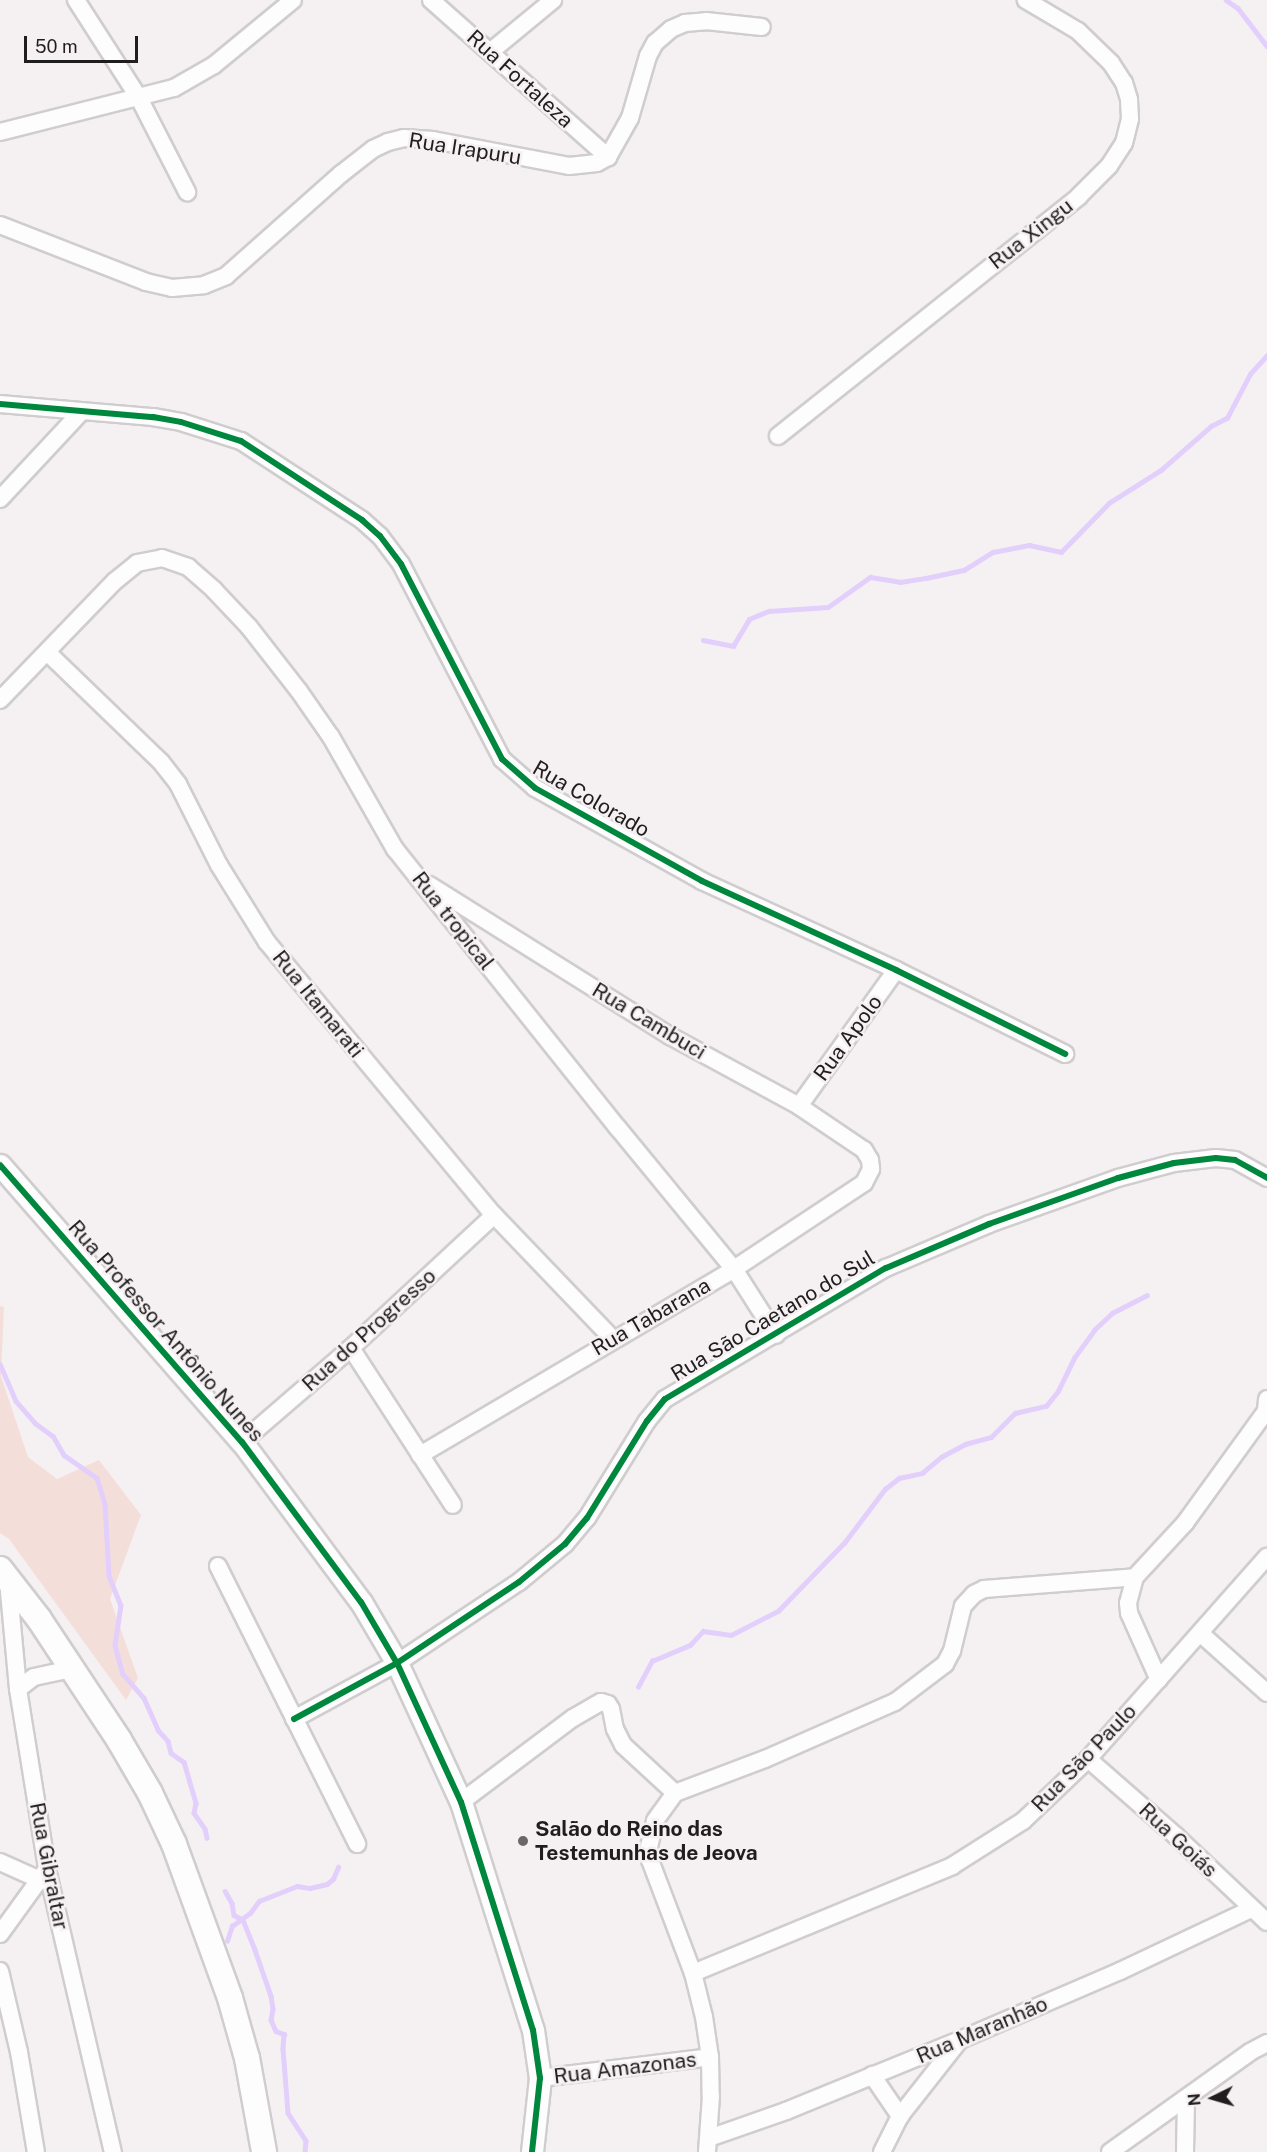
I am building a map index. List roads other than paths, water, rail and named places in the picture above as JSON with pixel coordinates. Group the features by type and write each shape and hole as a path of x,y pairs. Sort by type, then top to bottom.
{"main road":[{"path":"4,1573 74,1670 150,1793 174,1844 230,1998 247,2058 264,2152"}],"street":[{"path":"76,0 139,98 187,192"},
{"path":"0,132 174,88 214,65 293,0"},
{"name":"Rua Fortaleza","path":"431,0 608,157"},
{"path":"490,52 553,0"},
{"name":"Rua Xingu","path":"778,436 1078,197 1108,166 1124,143 1130,119 1129,99 1124,83 1111,63 1078,32 1026,0"},
{"path":"608,157 630,118 648,56 655,43 671,29 685,23 706,21 762,27"},
{"name":"Rua Irapuru","path":"0,225 146,282 172,288 187,288 204,285 226,276 341,174 373,149 388,142 404,138 433,140 569,166 597,163 608,157"},
{"name":"Rua Colorado","path":"0,404 181,422 241,441 362,520 380,536 401,564 493,744 513,771 535,788 702,881 896,970 1065,1054"},
{"path":"0,499 82,411"},
{"name":"Rua tropical","path":"0,700 48,653 115,581 137,563 162,558 188,567 214,590 249,627 299,692 331,737 395,849 734,1269 776,1335"},
{"name":"Rua Itamarati","path":"48,653 161,762 178,784 219,865 267,942 494,1215 613,1339"},
{"name":"Rua Cambuci","path":"418,878 670,1036 799,1106 864,1150 870,1160 871,1169"},
{"name":"Rua Apolo","path":"799,1106 896,970"},
{"name":"Rua São Caetano do Sul","path":"294,1719 397,1663 519,1582 565,1544 588,1518 647,1421 665,1399 886,1268 989,1224 1118,1178 1174,1162 1216,1158 1235,1160 1267,1178"},
{"name":"Rua Professor Antônio Nunes","path":"0,1165 242,1442 361,1602 397,1663 460,1802 533,2030 540,2078 532,2152"},
{"name":"Rua Tabarana","path":"420,1455 734,1269 864,1183 871,1169"},
{"name":"Rua do Progresso","path":"242,1442 351,1348 494,1215"},
{"path":"351,1348 453,1505"},
{"path":"1159,1680 1129,1613 1128,1603 1135,1577 1185,1523 1267,1409"},
{"name":"Rua São Paulo","path":"693,1973 952,1866 1023,1821 1088,1759 1267,1557"},
{"path":"218,1566 357,1844"},
{"name":"Rua Gibraltar","path":"4,1573 44,1875 113,2152"},
{"path":"460,1802 573,1718 597,1703 605,1702 611,1709 615,1729 623,1745 675,1793 765,1759 896,1702 945,1664 952,1651 963,1606 974,1594 984,1589 1135,1577"},
{"path":"1200,1633 1267,1693"},
{"path":"18,1689 34,1677 74,1670"},
{"name":"Rua Goiás","path":"1088,1759 1176,1836 1267,1922"},
{"name":"Rua Amazonas","path":"675,1793 655,1821 651,1832 650,1860 693,1973 710,2057 708,2145"},
{"path":"0,1862 44,1875 0,1934"},
{"name":"Rua Maranhão","path":"708,2145 1120,1971 1251,1909"},
{"path":"0,1971 19,2052 36,2152"},
{"path":"882,2152 900,2116 960,2040"},
{"path":"1110,2152 1250,2052 1267,2043"},
{"name":"Rua Amazonas","path":"540,2078 710,2057"},
{"path":"872,2075 900,2116"},
{"path":"1185,2152 1186,2099"}],"waterway":[{"path":"1226,0 1238,8 1267,46"},
{"path":"703,640 733,646 749,619 769,611 828,607 870,577 900,582 926,578 964,570 993,552 1029,545 1061,552 1109,503 1161,470 1211,426 1227,418 1250,374 1267,355"},
{"path":"638,1687 652,1661 690,1645 703,1631 731,1635 778,1611 844,1543 885,1489 899,1478 922,1473 941,1457 965,1444 991,1437 1015,1413 1046,1406 1058,1391 1074,1358 1094,1330 1112,1313 1147,1295"},
{"path":"0,1364 16,1401 35,1423 53,1436 64,1455 97,1478 105,1504 109,1576 121,1605 115,1645 123,1674 144,1698 158,1730 168,1741 171,1753 184,1762 196,1803 194,1813 205,1829 207,1838"},
{"path":"227,1941 232,1926 250,1913 259,1901 297,1886 310,1888 327,1884 333,1879 338,1867"},
{"path":"225,1891 232,1903 234,1915 243,1920 255,1950 271,1996 273,2009 271,2020 276,2031 284,2034 288,2113 306,2141 305,2152"}],"place":[{"name":"Salão do Reino das Testemunhas de Jeova","path":"523,1841"}]}
